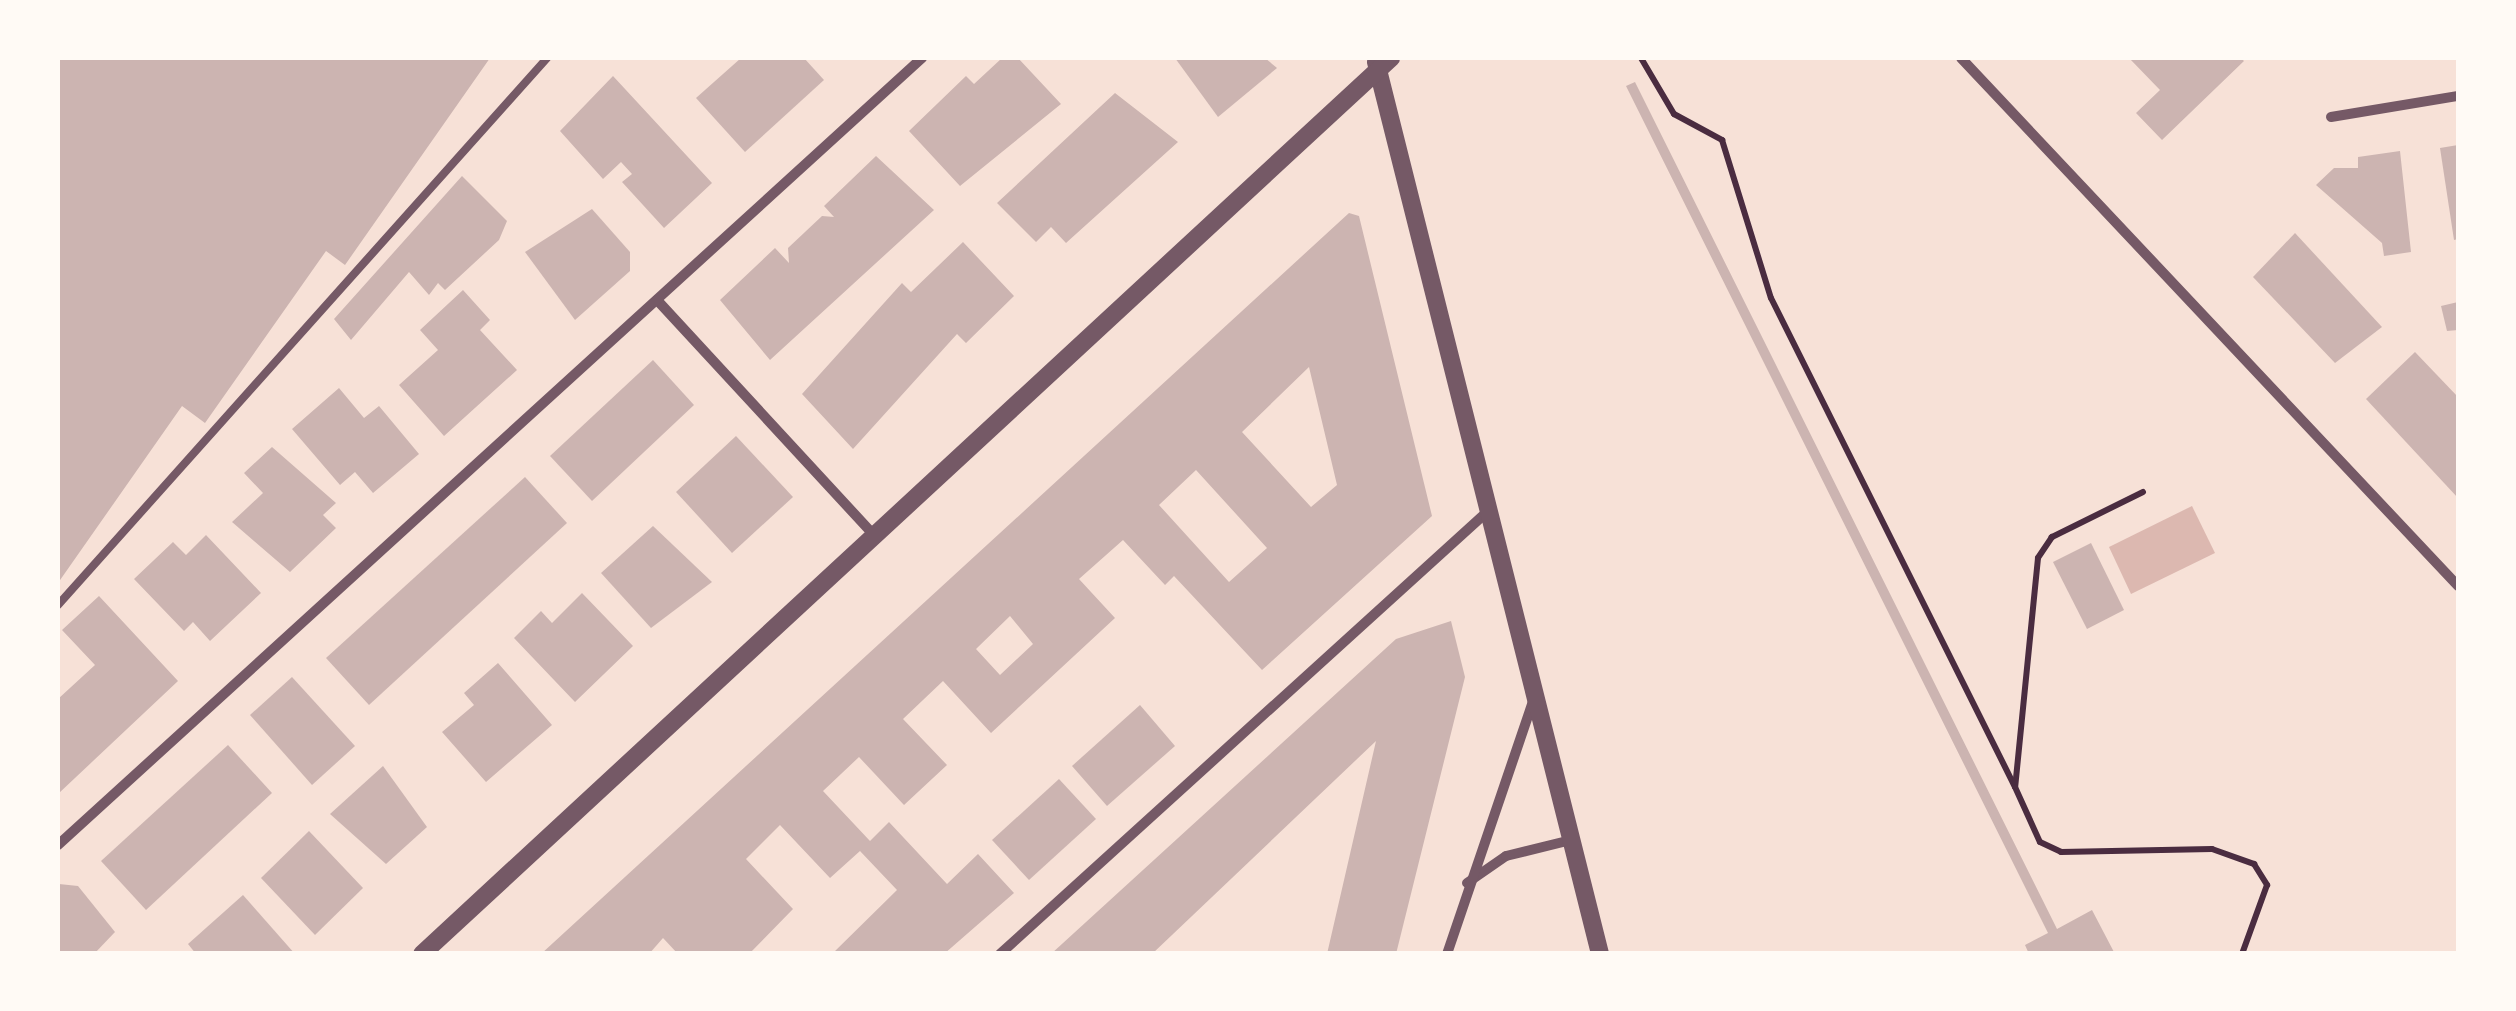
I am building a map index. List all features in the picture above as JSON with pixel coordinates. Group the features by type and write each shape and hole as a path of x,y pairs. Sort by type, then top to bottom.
{"street":[{"path":"58,845 922,58"},
{"path":"1961,58 2458,586"},
{"path":"1381,62 1487,512 1600,954"},
{"path":"422,954 878,539 1381,62"},
{"path":"2331,116 2458,96"},
{"path":"657,300 878,539"},
{"path":"1000,954 1487,512"},
{"path":"1447,954 1466,884 1534,698"},
{"path":"1466,884 1506,856 1572,840"}],"lane":[{"path":"58,605 547,58"}],"path":[{"path":"1641,58 1674,114 1722,140 1771,298 2040,842 2061,852 2212,849 2254,864 2267,884 2242,954"},
{"path":"2015,788 2038,558 2052,536 2143,492"}],"shaded area":[{"path":"2192,506 2215,553 2131,594 2109,547"}],"building":[{"path":"58,58 490,58 345,265 326,251 205,423 182,406 58,583"},
{"path":"741,58 804,58 824,80 745,152 696,98"},
{"path":"1002,58 1018,58 1061,104 960,186 909,131 966,76 974,84"},
{"path":"1175,58 1265,58 1277,68 1218,117"},
{"path":"2129,58 2244,61 2162,140 2136,113 2160,90"},
{"path":"613,76 712,183 664,228 622,182 632,174 621,162 603,179 560,131"},
{"path":"1635,82 2057,929 2092,910 2115,954 2029,954 2025,945 2048,933 1626,86"},
{"path":"1115,93 1178,142 1066,243 1051,227 1036,242 997,203"},
{"path":"2458,145 2458,239 2454,240 2440,148"},
{"path":"2400,151 2411,252 2384,256 2382,243 2316,185 2334,168 2358,168 2358,157"},
{"path":"876,156 934,210 770,360 720,300 775,248 789,263 788,248 822,216 834,217 824,206"},
{"path":"462,176 507,221 499,240 445,290 438,283 429,295 409,272 351,340 334,319"},
{"path":"592,209 630,252 630,271 575,320 525,252"},
{"path":"1349,213 1359,216 1432,516 1262,670 1174,576 1165,585 1123,540 1079,579 1115,618 991,733 943,681 903,719 947,765 904,805 859,757 823,791 870,841 889,822 947,884 978,854 1014,893 944,954 832,954 897,890 860,851 830,878 780,825 746,859 793,909 749,954 678,954 663,938 649,954 541,954","holes":["1309,367 1337,485 1311,507 1242,432","1196,470 1267,548 1229,582 1159,505","1010,616 1033,644 1000,675 976,649"]},
{"path":"2295,233 2382,327 2335,363 2253,277"},
{"path":"963,242 1014,296 966,343 957,334 853,449 802,394 902,283 911,292"},
{"path":"463,290 490,320 480,330 517,370 444,436 399,385 438,350 420,330"},
{"path":"2458,302 2458,330 2447,331 2441,306"},
{"path":"2415,352 2458,397 2458,498 2366,399"},
{"path":"653,360 694,405 592,501 550,456"},
{"path":"339,388 364,418 379,406 419,454 373,493 355,472 340,485 292,429"},
{"path":"736,436 793,497 732,553 676,492"},
{"path":"272,447 336,503 323,515 336,528 290,572 232,522 263,493 244,473"},
{"path":"525,477 567,523 369,705 326,658"},
{"path":"653,526 712,582 651,628 601,573"},
{"path":"206,535 261,593 210,641 193,622 184,631 134,579 173,542 186,555"},
{"path":"2091,543 2124,610 2087,629 2053,562"},
{"path":"582,593 633,646 575,702 514,638 541,611 552,623"},
{"path":"99,596 178,681 58,794 58,699 95,665 62,630"},
{"path":"1451,621 1465,677 1396,954 1327,954 1376,741 1152,954 1051,954 1396,639"},
{"path":"498,663 552,725 486,782 442,732 474,705 464,693"},
{"path":"292,677 355,746 312,785 250,715"},
{"path":"1140,705 1175,746 1107,806 1072,766"},
{"path":"228,745 272,793 146,910 101,861"},
{"path":"383,766 427,827 386,864 330,814"},
{"path":"1059,779 1096,819 1029,880 992,840"},
{"path":"309,831 363,888 315,935 261,878"},
{"path":"59,884 78,886 115,932 94,954 58,954"},
{"path":"243,895 295,954 196,954 188,944"}]}
